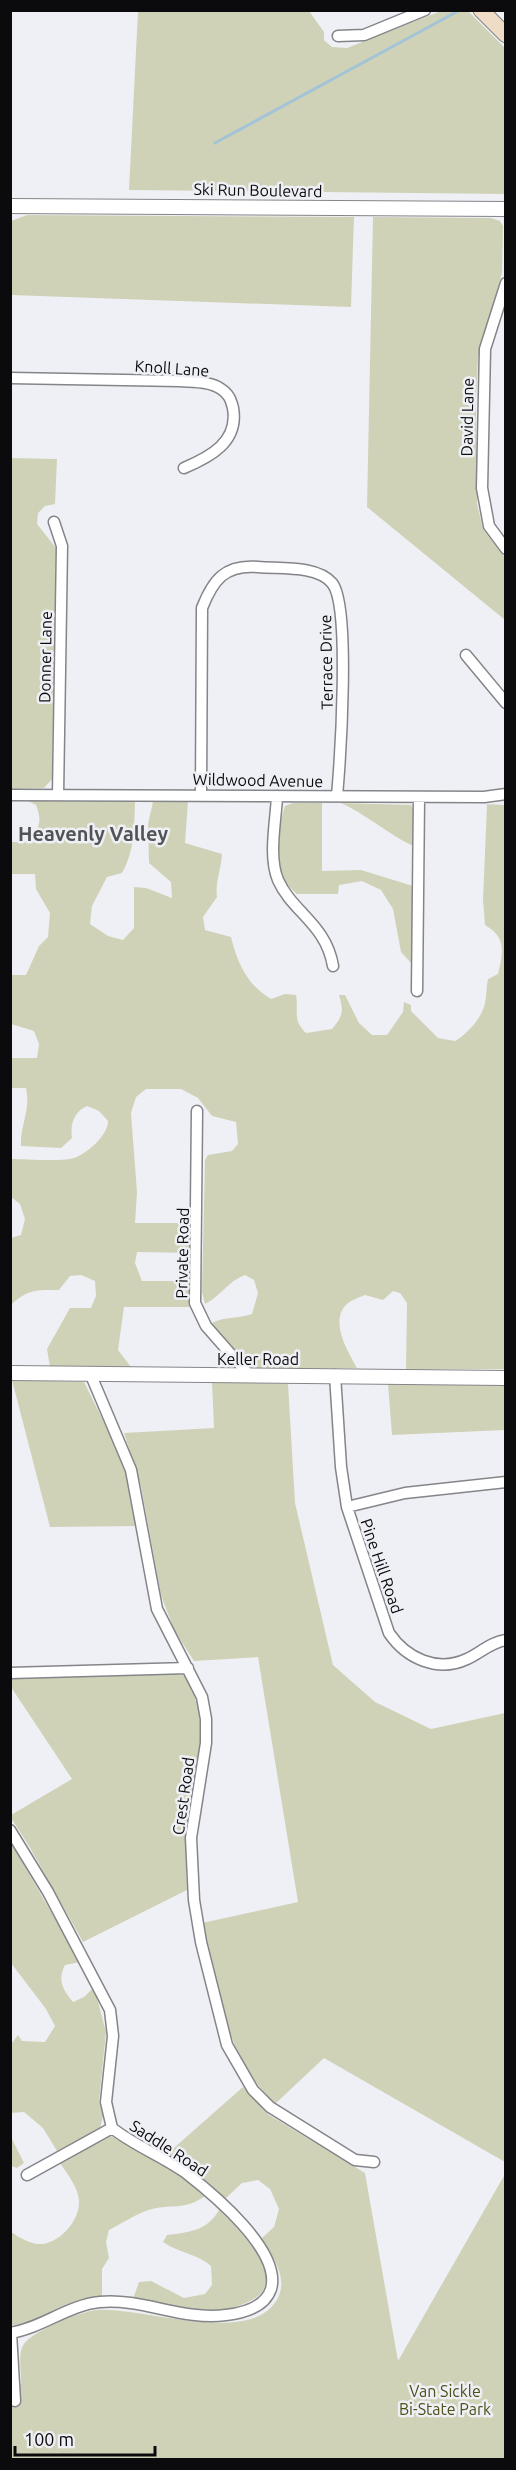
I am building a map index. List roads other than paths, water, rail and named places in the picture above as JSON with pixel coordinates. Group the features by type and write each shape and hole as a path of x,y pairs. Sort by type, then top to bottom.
{"main road":[{"path":"481,10 506,35"}],"street":[{"path":"338,36 364,35 425,10"},
{"name":"Ski Run Boulevard","path":"10,206 506,209"},
{"name":"David Lane","path":"506,283 485,349 482,442 484,508 489,526 506,549"},
{"name":"Knoll Lane","path":"10,378 180,381 204,383 220,388 231,398 234,416 232,431 224,445 206,459 184,468"},
{"name":"Donner Lane","path":"54,522 62,546 58,795"},
{"name":"Terrace Drive","path":"201,794 202,608 210,587 222,574 249,566 307,571 321,575 333,584 340,601 342,716 337,796"},
{"path":"466,655 506,703"},
{"name":"Wildwood Avenue","path":"10,795 201,794 484,797 506,794"},
{"path":"277,796 275,872 283,889 321,935 333,966"},
{"path":"417,991 419,797"},
{"name":"Private Road","path":"197,1111 195,1303 206,1326 250,1376"},
{"name":"Keller Road","path":"10,1373 506,1377"},
{"name":"Crest Road","path":"90,1374 131,1470 157,1609 202,1697 206,1719 206,1743 192,1838 194,1900 201,1942 227,2045 253,2090 270,2107 354,2160 374,2162"},
{"name":"Pine Hill Road","path":"335,1375 346,1507 389,1633 399,1648 417,1659 448,1664 466,1660 506,1640"},
{"path":"346,1507 405,1493 506,1482"},
{"path":"10,1673 188,1668"},
{"name":"Saddle Road","path":"10,1830 48,1892 110,2010 113,2036 106,2102 112,2128 185,2173 233,2215 250,2234 270,2268 273,2282 269,2295 260,2305 247,2310 205,2316 102,2302 86,2305 45,2323 11,2333"},
{"path":"27,2175 112,2128"},
{"path":"11,2333 15,2401"}],"waterway":[{"path":"215,143 460,10"}],"district":[{"name":"Heavenly Valley","path":"93,833"}],"park label":[{"name":"Van Sickle Bi-State Park","path":"445,2400"}]}
